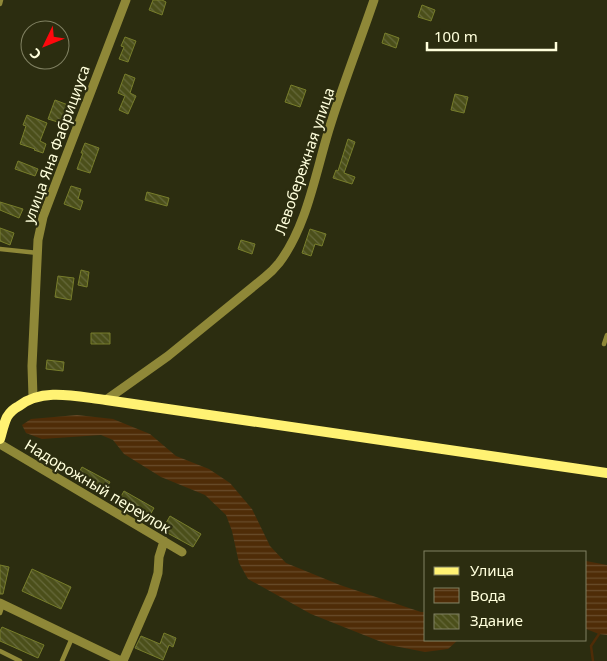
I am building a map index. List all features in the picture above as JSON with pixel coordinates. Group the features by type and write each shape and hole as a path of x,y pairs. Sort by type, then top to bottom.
{"street":[{"name":"улица Яна Фабрициуса","path":"33,397 32,366 38,240 43,217 126,0"},
{"name":"Левобережная улица","path":"106,400 168,356 279,264 299,225 309,198 330,124 374,0"},
{"path":"0,439 4,416 33,397 60,395 106,400 607,473"},
{"name":"Надорожный переулок","path":"0,444 182,552"},
{"path":"1,607 120,661 152,594 164,541"}],"lane":[{"path":"0,4 1,0"},
{"path":"0,249 38,253"},
{"path":"604,344 607,335"},
{"path":"62,661 72,638"},
{"path":"0,651 20,661"}],"water":[{"path":"77,415 113,419 150,434 176,456 209,469 230,483 252,509 270,546 286,563 340,585 424,612 424,641 457,641 448,649 425,652 389,645 311,614 248,579 239,563 232,531 226,515 205,495 161,477 124,454 113,440 101,435 42,439 26,433 22,425 31,419"},
{"path":"587,561 607,565 607,635 587,629"}],"building":[{"path":"153,0 166,2 162,15 149,10"},
{"path":"422,5 435,10 431,21 418,17"},
{"path":"385,33 399,38 396,48 382,43"},
{"path":"125,37 136,41 128,62 119,59 124,47 121,46"},
{"path":"125,74 135,78 130,93 136,96 128,114 119,110 125,96 118,93"},
{"path":"291,85 306,90 300,107 285,102"},
{"path":"455,94 468,97 464,113 451,110"},
{"path":"55,100 68,105 61,123 48,119"},
{"path":"27,115 47,123 40,141 46,144 43,153 20,144 26,126 23,125"},
{"path":"348,139 355,142 344,173 355,177 352,184 333,178 336,170 338,171"},
{"path":"85,143 99,148 90,173 77,169"},
{"path":"18,161 38,169 35,176 15,169"},
{"path":"71,186 81,189 78,199 83,201 80,210 64,204"},
{"path":"147,192 169,198 167,206 145,200"},
{"path":"0,202 23,209 19,218 0,210"},
{"path":"0,228 14,233 10,245 0,241"},
{"path":"310,229 326,234 322,246 315,244 311,256 302,253"},
{"path":"241,240 255,244 252,254 238,249"},
{"path":"81,270 89,272 87,287 78,285"},
{"path":"58,276 74,278 71,300 55,297"},
{"path":"91,333 110,333 110,344 91,344"},
{"path":"47,360 64,362 63,371 46,369"},
{"path":"82,467 110,482 103,494 76,478"},
{"path":"124,491 154,508 147,520 117,504"},
{"path":"170,516 201,534 193,547 162,530"},
{"path":"0,565 9,567 3,594 0,594"},
{"path":"32,569 71,587 61,609 22,591"},
{"path":"2,627 44,645 38,658 0,641"},
{"path":"164,633 176,638 173,647 169,645 163,660 135,648 141,636 160,644"}],"waterway":[{"path":"593,661 591,646 599,634"}]}
